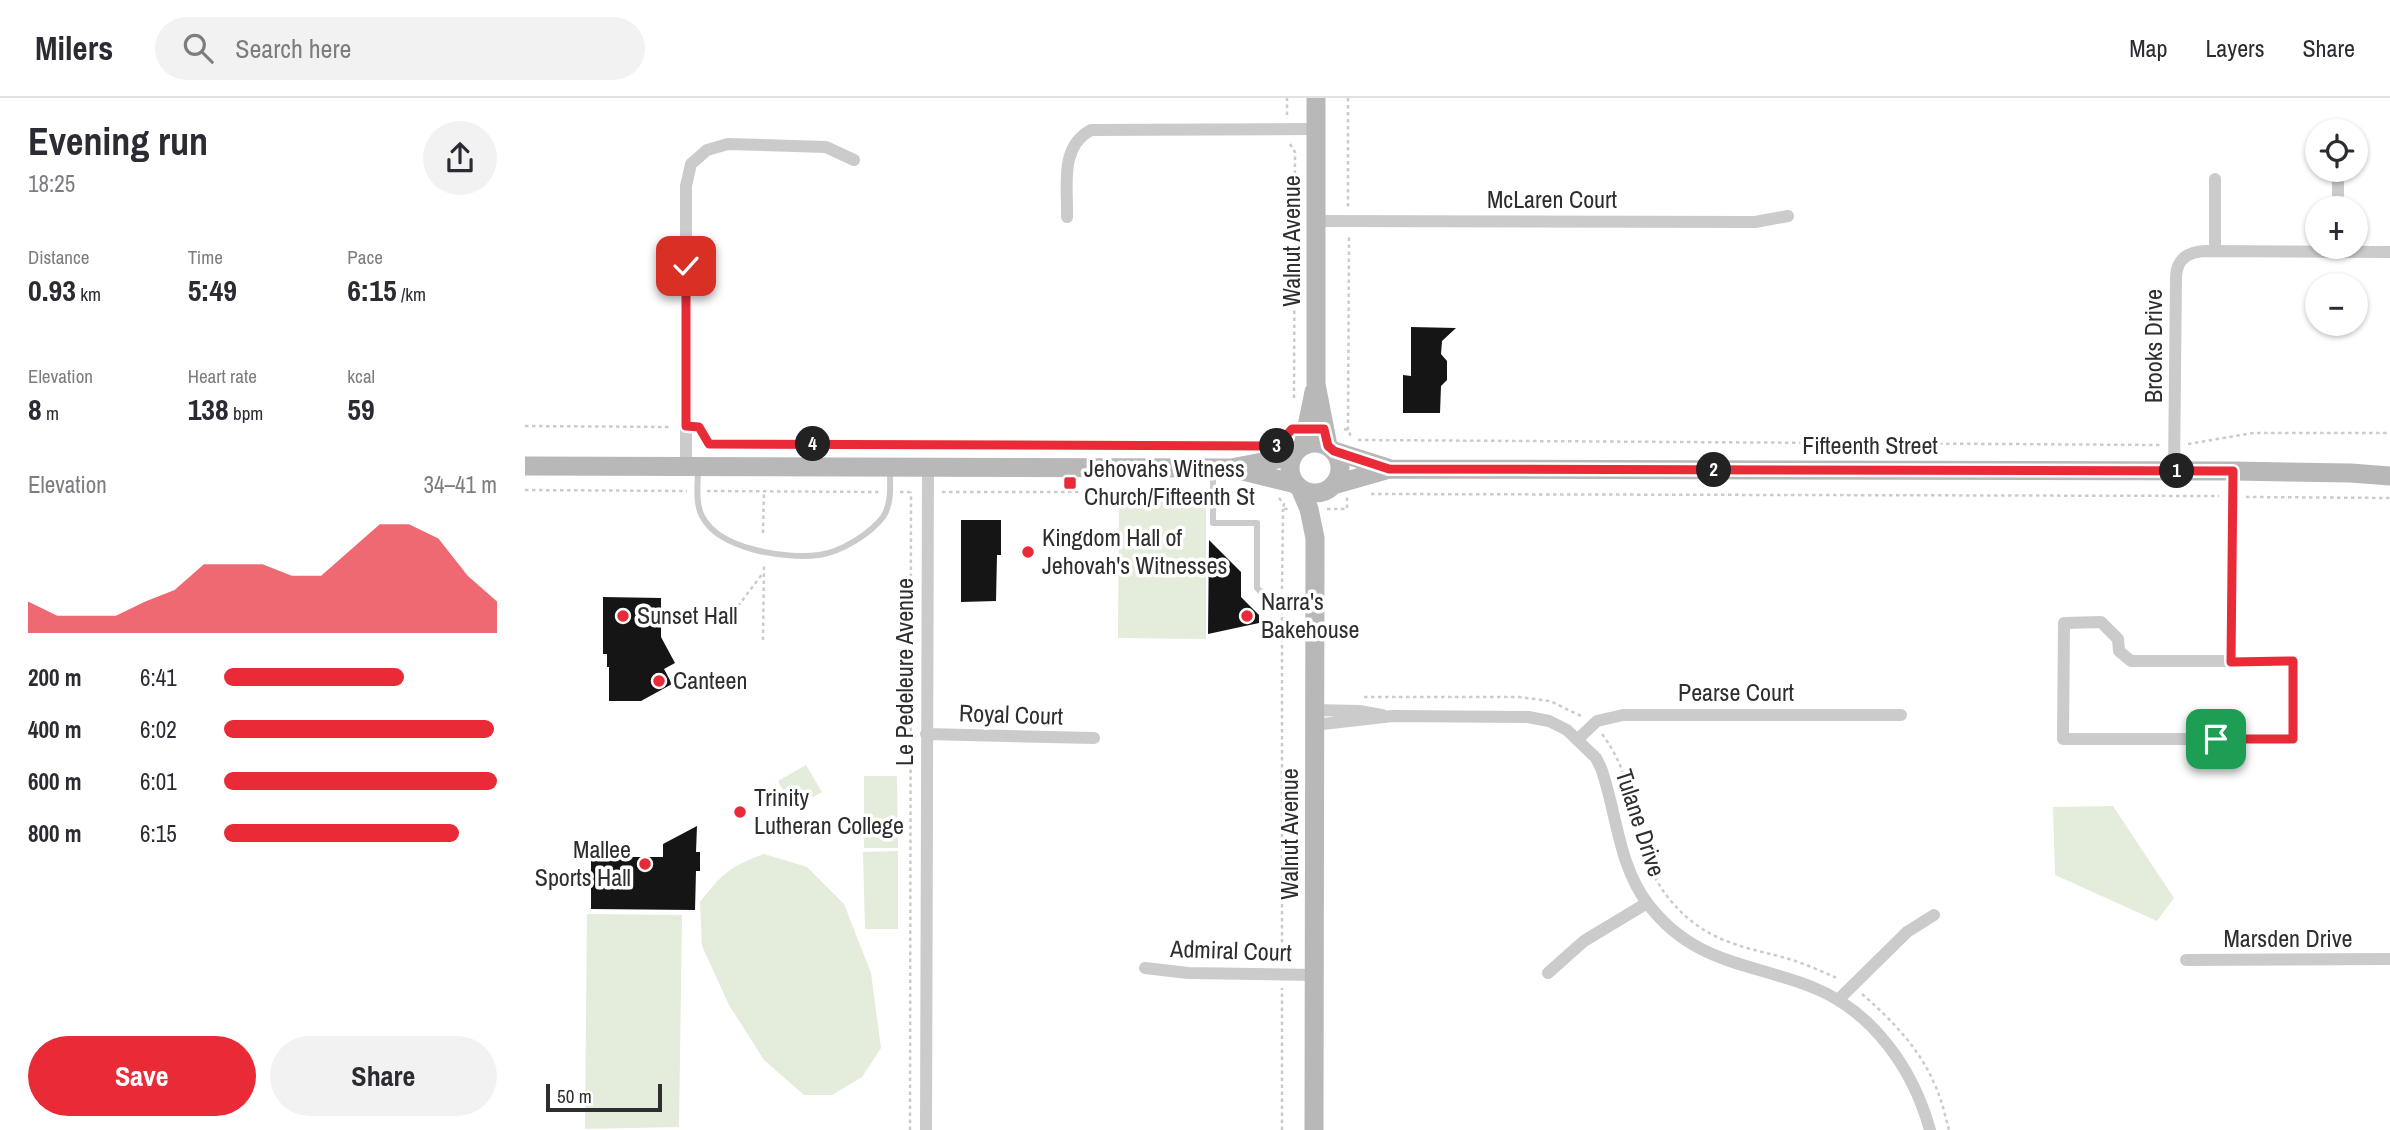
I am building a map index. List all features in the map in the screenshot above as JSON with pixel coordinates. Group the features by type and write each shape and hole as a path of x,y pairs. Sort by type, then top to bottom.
{"street":[{"name":"Walnut Avenue","path":"1316,98 1316,384 1329,442"},
{"path":"1067,217 1068,157 1076,141 1091,130 1316,130"},
{"path":"692,467 686,426 686,186 691,164 707,150 728,144 825,147 855,160"},
{"path":"2215,179 2215,251"},
{"name":"McLaren Court","path":"1316,221 1755,222 1788,216"},
{"name":"Brooks Drive","path":"2174,471 2176,268 2180,260 2190,253 2305,250"},
{"name":"Brooks Drive","path":"2368,251 2390,252"},
{"name":"Walnut Avenue","path":"1298,451 1316,384"},
{"path":"525,466 1222,468 1274,477 1315,493 1337,489 1340,464 1329,442 1315,443 1298,451 1222,468"},
{"name":"Fifteenth Street","path":"1329,442 1389,469"},
{"path":"1298,451 1290,471 1298,486 1317,509"},
{"name":"Le Pedeleure Avenue","path":"926,1130 928,467"},
{"name":"Fifteenth Street","path":"2351,472 2390,467"},
{"name":"Fifteenth Street","path":"1337,489 1389,469 2233,471 2351,472 2390,477"},
{"path":"2231,662 2233,471"},
{"name":"Walnut Avenue","path":"1314,1130 1315,538 1317,509 1337,489"},
{"path":"2101,622 2118,639 2119,651 2131,661 2231,662 2293,661 2293,739 2063,739 2064,623 2101,622"},
{"name":"Tulane Drive","path":"1314,717 1359,711 1393,716 1528,717 1567,730 1596,758 1601,768 1624,855 1634,881 1647,903 1669,927 1709,954 1813,987 1838,1000 1872,1027 1892,1049 1908,1073 1930,1130"},
{"name":"Pearse Court","path":"1578,739 1592,725 1623,715 1901,715"},
{"name":"Royal Court","path":"926,734 1094,738"},
{"path":"1548,973 1584,941 1647,903"},
{"path":"1838,1000 1906,932 1934,915"},
{"name":"Marsden Drive","path":"2186,960 2390,959"},
{"name":"Admiral Court","path":"1145,968 1188,973 1315,975"}],"lane":[{"path":"692,467 700,513 721,537 738,545 763,551 819,555 846,545 874,526 887,509 890,468"},
{"path":"1222,468 1213,493 1213,523 1257,523 1257,589 1268,598 1315,600"}],"path":[{"path":"1287,98 1287,143 1294,147 1295,152 1293,408"},
{"path":"1348,98 1348,430 1353,440 2175,445 2252,433 2390,433"},
{"path":"525,426 699,427 709,444 1250,446"},
{"path":"1329,442 1348,430"},
{"path":"1283,509 1347,509 1337,489"},
{"path":"525,490 1262,493"},
{"path":"763,533 764,491"},
{"path":"909,1130 911,492"},
{"path":"1275,493 1284,504 1282,1130"},
{"path":"1371,494 2390,498"},
{"path":"738,606 763,573 763,640"},
{"path":"1360,697 1533,699 1550,701 1578,714 1602,735 1618,759 1626,777 1646,859 1661,888 1675,906 1702,929 1718,938 1812,967 1861,993 1892,1022 1916,1051 1935,1083 1949,1130"}],"green space":[{"path":"1206,492 1206,639 1118,638 1119,495"},
{"path":"806,765 822,792 793,808 778,781"},
{"path":"864,776 897,776 898,848 864,848"},
{"path":"2113,806 2174,898 2157,921 2055,875 2053,807"},
{"path":"898,851 898,929 865,929 863,852"},
{"path":"764,854 807,867 844,904 871,973 881,1048 862,1077 832,1095 804,1095 764,1060 729,1005 702,946 700,902 727,872"},
{"path":"587,914 682,915 679,1127 585,1129"}],"building":[{"path":"1411,327 1456,328 1442,341 1441,354 1447,361 1447,380 1441,386 1440,413 1403,413 1403,375 1411,376"},
{"path":"961,520 1001,520 1001,555 997,555 996,601 961,602"},
{"path":"1209,540 1241,572 1241,597 1259,615 1259,623 1208,634"},
{"path":"603,597 661,598 661,637 675,663 664,669 672,684 641,701 609,701 609,667 607,654 603,654"},
{"name":"Mallee Sports Hall","path":"697,826 696,852 700,852 700,871 696,871 695,910 591,909 591,857 663,857 663,844"}],"place":[{"name":"Jehovahs Witness Church/Fifteenth St","path":"1070,483"},
{"name":"Kingdom Hall of Jehovah's Witnesses","path":"1028,552"},
{"name":"Sunset Hall","path":"623,616"},
{"name":"Narra's Bakehouse","path":"1247,616"},
{"name":"Canteen","path":"659,681"},
{"name":"Trinity Lutheran College","path":"740,812"},
{"name":"Mallee Sports Hall","path":"645,864"}],"route":[{"path":"686,266 686,426 699,427 709,444 1277,446 1292,429 1306,428 1324,429 1328,446 1334,451 1389,469 2233,471 2231,662 2293,661 2293,739 2216,739"}]}
